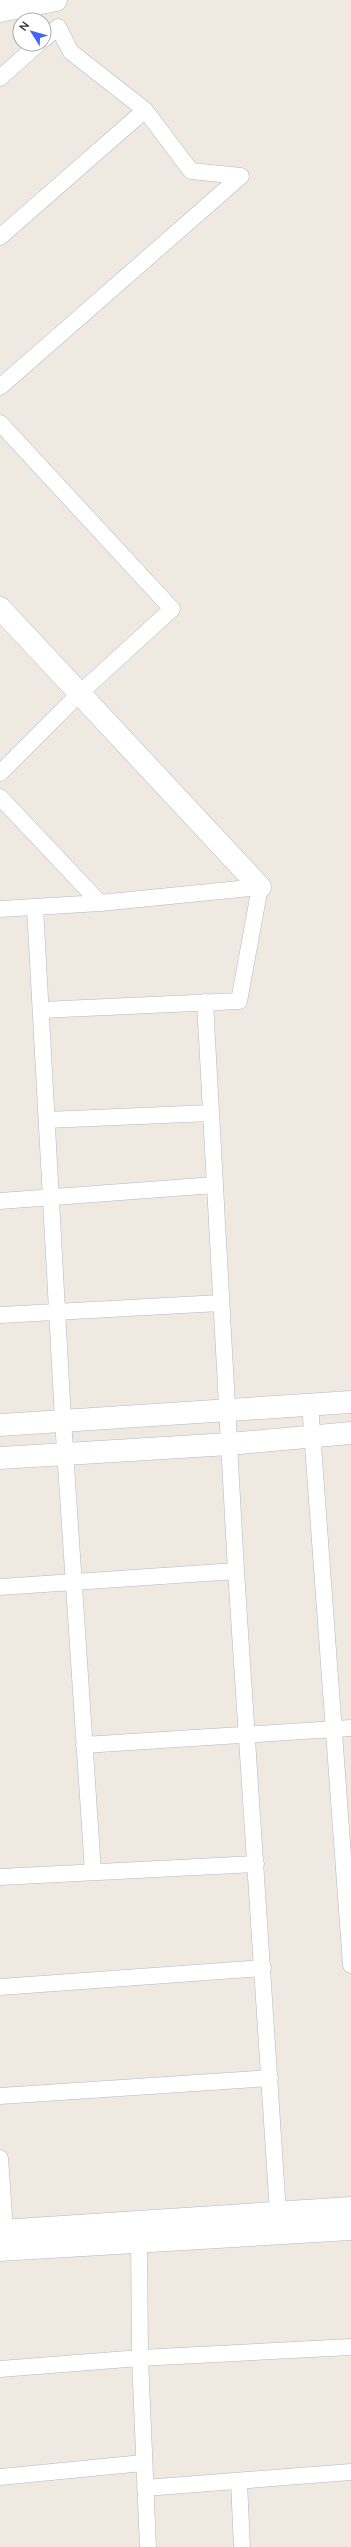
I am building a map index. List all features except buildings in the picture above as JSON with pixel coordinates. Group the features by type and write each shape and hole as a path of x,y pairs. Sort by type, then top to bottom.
{"street":[{"path":"0,11 56,0"},
{"path":"0,387 241,176 191,171 145,110 71,52 58,27 52,32"},
{"path":"0,78 29,52"},
{"path":"0,237 145,110"},
{"path":"0,423 172,609 80,693 0,772"},
{"path":"0,608 260,887"},
{"path":"0,797 100,903"},
{"path":"0,909 100,903 260,887"},
{"path":"41,1010 239,1001 260,887"},
{"path":"35,907 63,1420 93,1872"},
{"path":"205,1002 226,1410 278,2213"},
{"path":"47,1120 211,1113"},
{"path":"0,1201 215,1185"},
{"path":"0,1315 220,1303"},
{"path":"0,1425 351,1402"},
{"path":"310,1404 351,1965"},
{"path":"0,1458 229,1444 313,1435 351,1433"},
{"path":"0,1587 236,1571"},
{"path":"84,1745 351,1728"},
{"path":"0,1877 256,1864"},
{"path":"0,1987 263,1968"},
{"path":"0,2096 270,2078"},
{"path":"0,2158 2,2237 139,2232 351,2229"},
{"path":"139,2232 278,2213 351,2208"},
{"path":"139,2232 140,2358 148,2547"},
{"path":"0,2369 140,2358 351,2347"},
{"path":"0,2477 144,2462"},
{"path":"145,2488 239,2482 351,2472"},
{"path":"239,2482 242,2547"}]}
